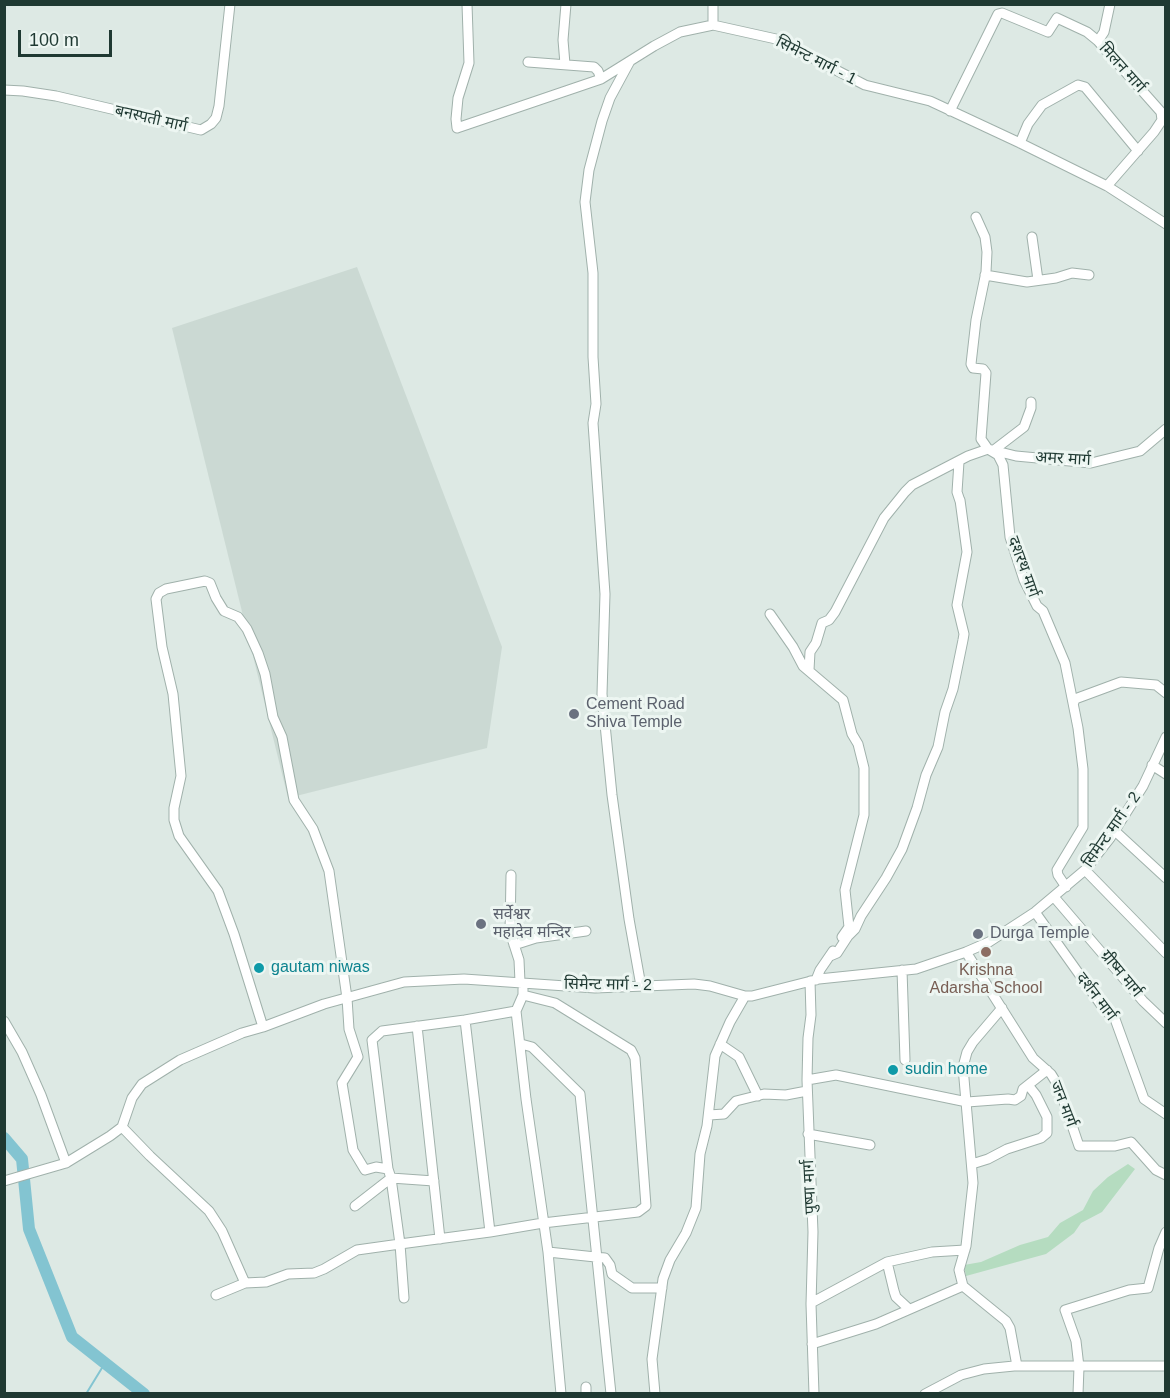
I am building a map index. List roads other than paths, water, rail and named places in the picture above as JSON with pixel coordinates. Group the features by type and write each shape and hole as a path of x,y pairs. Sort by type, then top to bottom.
{"street":[{"name":"बनस्पती मार्ग","path":"4,90 56,96 201,130 216,118 219,106 230,4"},
{"name":"सिमेन्ट मार्ग - 1","path":"467,4 469,63 458,98 457,128 601,79 680,32 713,25 776,39 865,85 930,101 1107,186 1166,224"},
{"path":"565,64 563,33 566,4"},
{"path":"713,4 713,25"},
{"path":"1098,41 1104,32 1110,4"},
{"name":"मिलन मार्ग","path":"950,111 998,14 1002,12 1048,32 1057,18 1087,32 1098,41 1161,112 1164,121 1107,186"},
{"path":"630,61 610,98 602,122 589,170 585,202 594,273 593,357 596,404 593,423 605,594 602,694 612,795 629,919 641,986"},
{"path":"528,62 596,68 601,79"},
{"path":"1020,143 1028,124 1042,105 1078,85 1085,87 1138,151"},
{"name":"दशरथ मार्ग","path":"976,217 985,237 987,252 971,364 973,368 983,369 986,373 981,439 998,455 1003,465 1010,537 1024,580 1037,606 1043,611 1065,663 1074,702 1083,769 1083,827 1057,870 1066,887"},
{"path":"1032,237 1038,280"},
{"path":"985,275 1027,282 1072,273 1089,275"},
{"path":"809,670 810,652 816,643 822,623 835,612 877,530 890,510 912,485 959,462 991,450 1024,427 1031,402"},
{"name":"अमर मार्ग","path":"991,450 1016,456 1091,463 1140,451 1166,429"},
{"path":"830,956 837,953 848,936 855,930 861,916 902,849 926,775 938,747 963,640 957,605 967,556 967,545 957,492 959,462"},
{"path":"263,1027 218,891 179,836 174,820 174,808 181,776 173,694 162,647 156,599 159,593 166,589 205,581 210,584 224,612 238,618 247,629 258,653 265,674 273,717 282,737 294,800 314,829 329,871 347,998 349,1029 358,1057 342,1083 353,1150 365,1170 376,1167 390,1173 434,1181"},
{"path":"770,614 793,646 803,666 843,700 852,734 858,744 865,783 864,814 845,890 849,927 813,981"},
{"path":"1074,702 1076,699 1121,682 1156,685 1166,693"},
{"name":"सिमेन्ट मार्ग - 2","path":"122,1127 132,1098 142,1084 180,1060 242,1033 324,1004 404,982 464,979 595,988 710,986 745,996 813,981 916,969 966,952 989,942 1035,912 1085,870 1115,831 1143,786 1166,737"},
{"path":"1152,765 1166,774"},
{"path":"1115,831 1166,878"},
{"path":"1085,870 1166,953"},
{"path":"511,875 510,932 521,970 524,995 516,1011 548,1252 561,1394"},
{"name":"ग्रीष्म मार्ग","path":"1054,897 1143,1001 1166,1023"},
{"name":"दर्शन मार्ग","path":"1035,912 1104,1009 1115,1019 1144,1099 1166,1114"},
{"path":"514,945 536,938 586,931"},
{"name":"जन मार्ग","path":"966,952 1033,1058 1047,1070 1059,1087 1079,1146 1114,1146 1131,1142 1156,1170 1166,1175"},
{"path":"902,970 905,1060"},
{"name":"पुष्पा मार्ग","path":"813,981 808,1038 807,1091 813,1232 811,1303 814,1394"},
{"path":"216,1295 245,1283 266,1282 288,1274 314,1273 357,1250 592,1216 638,1212 646,1206 634,1058 631,1050 555,1003 524,995"},
{"path":"655,1394 652,1359 662,1288 670,1260 686,1233 696,1208 700,1154 708,1115 715,1056 745,996"},
{"path":"1002,1008 973,1042 963,1066 973,1183 965,1250 959,1270 963,1286 1006,1321 1010,1328 1017,1366"},
{"path":"404,1298 400,1244 372,1040 382,1031 516,1011"},
{"path":"465,1020 490,1232"},
{"path":"4,1021 22,1052 41,1095 66,1163"},
{"path":"417,1026 440,1239"},
{"path":"521,1044 532,1047 580,1094 611,1394"},
{"path":"720,1044 739,1057 758,1096"},
{"path":"807,1080 836,1075 967,1102 1008,1098 1015,1100 1021,1096 1023,1089 1047,1070"},
{"path":"972,1164 1041,1138 1047,1133 1047,1117 1029,1085"},
{"path":"708,1115 724,1114 736,1101 764,1094 786,1095 807,1091"},
{"path":"4,1181 66,1163 122,1127 209,1211 222,1231 245,1283"},
{"path":"808,1134 870,1145"},
{"path":"355,1206 390,1173"},
{"path":"1078,1394 1079,1367 1076,1341 1065,1310 1129,1290 1148,1288 1166,1232"},
{"path":"811,1303 887,1262 932,1252 965,1250"},
{"path":"548,1252 605,1258 609,1262 612,1274 632,1288 662,1288"},
{"path":"887,1262 896,1297 909,1309"},
{"path":"812,1344 876,1324 963,1286"},
{"path":"925,1394 961,1375 984,1369 1017,1366 1166,1366"}],"waterway":[{"path":"4,1138 22,1159 29,1229 72,1337 144,1394"},
{"path":"86,1394 105,1363"}],"place":[{"name":"Cement Road Shiva Temple","path":"574,714"},
{"name":"सर्वेश्वर महादेव मन्दिर","path":"481,924"},
{"name":"Durga Temple","path":"978,934"},
{"name":"Krishna Adarsha School","path":"986,952"},
{"name":"gautam niwas","path":"259,968"},
{"name":"sudin home","path":"893,1070"}]}
